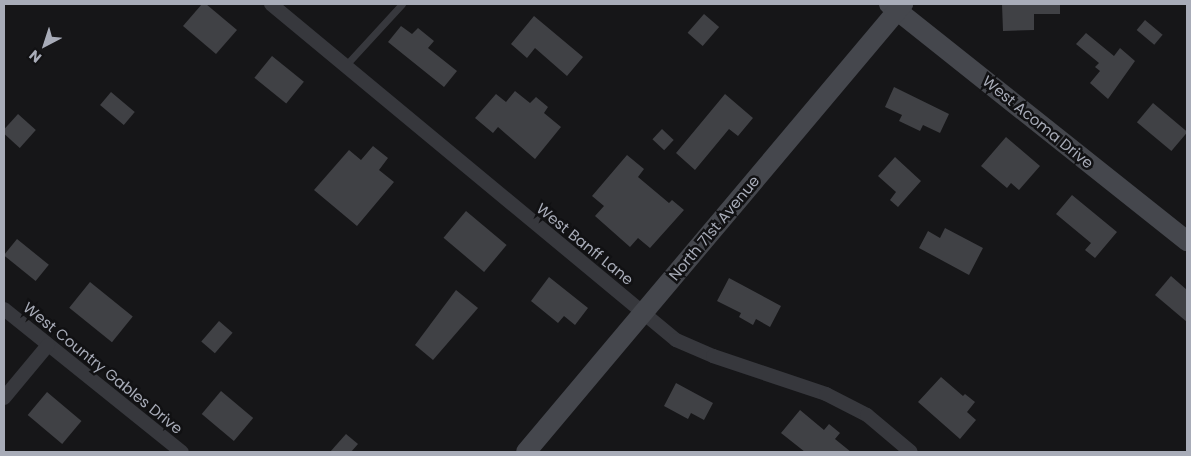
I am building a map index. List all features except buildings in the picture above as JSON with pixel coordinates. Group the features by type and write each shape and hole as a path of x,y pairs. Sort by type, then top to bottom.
{"street":[{"name":"West Banff Lane","path":"271,4 676,340 826,394 867,415 912,452"},
{"name":"West Acoma Drive","path":"896,6 1187,241"},
{"name":"North 71st Avenue","path":"526,452 644,313 896,6"},
{"name":"West Country Gables Drive","path":"4,309 182,452"},
{"path":"4,398 48,344"}],"lane":[{"path":"345,66 402,4"}]}
